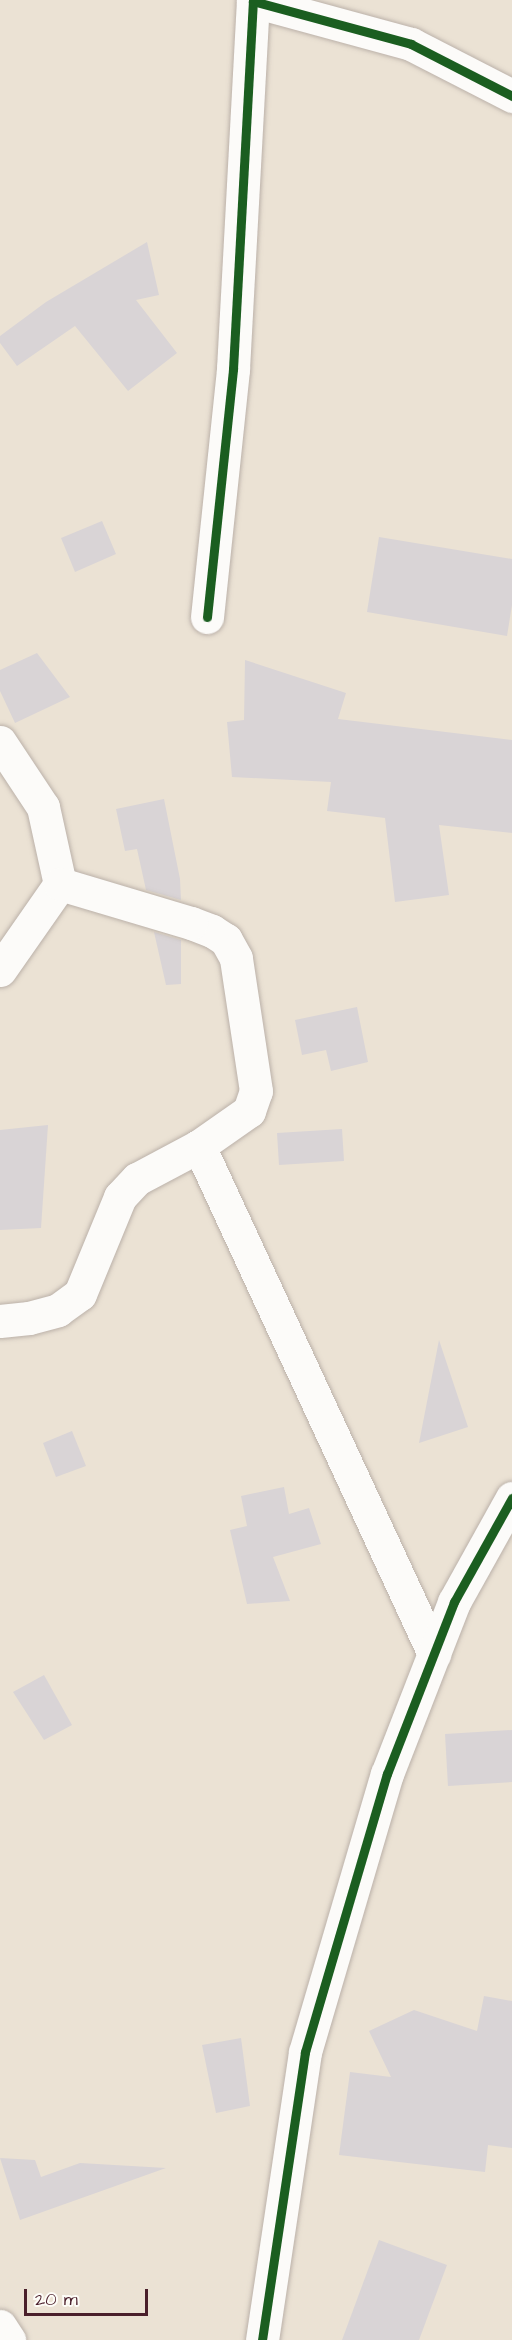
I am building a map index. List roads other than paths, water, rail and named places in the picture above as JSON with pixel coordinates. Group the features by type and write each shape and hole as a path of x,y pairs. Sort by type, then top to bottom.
{"street":[{"path":"207,617 233,369 253,1 411,44 512,96"},
{"path":"0,742 43,807 60,884 0,970"},
{"path":"0,1321 29,1318 58,1310 80,1294 120,1197 137,1179 199,1146 249,1111 256,1091 236,958 226,940 212,931 60,884"},
{"path":"199,1146 434,1654"},
{"path":"262,2340 305,2052 387,1774 454,1602 500,1543 512,1498"},
{"path":"0,2326 9,2340"}]}
